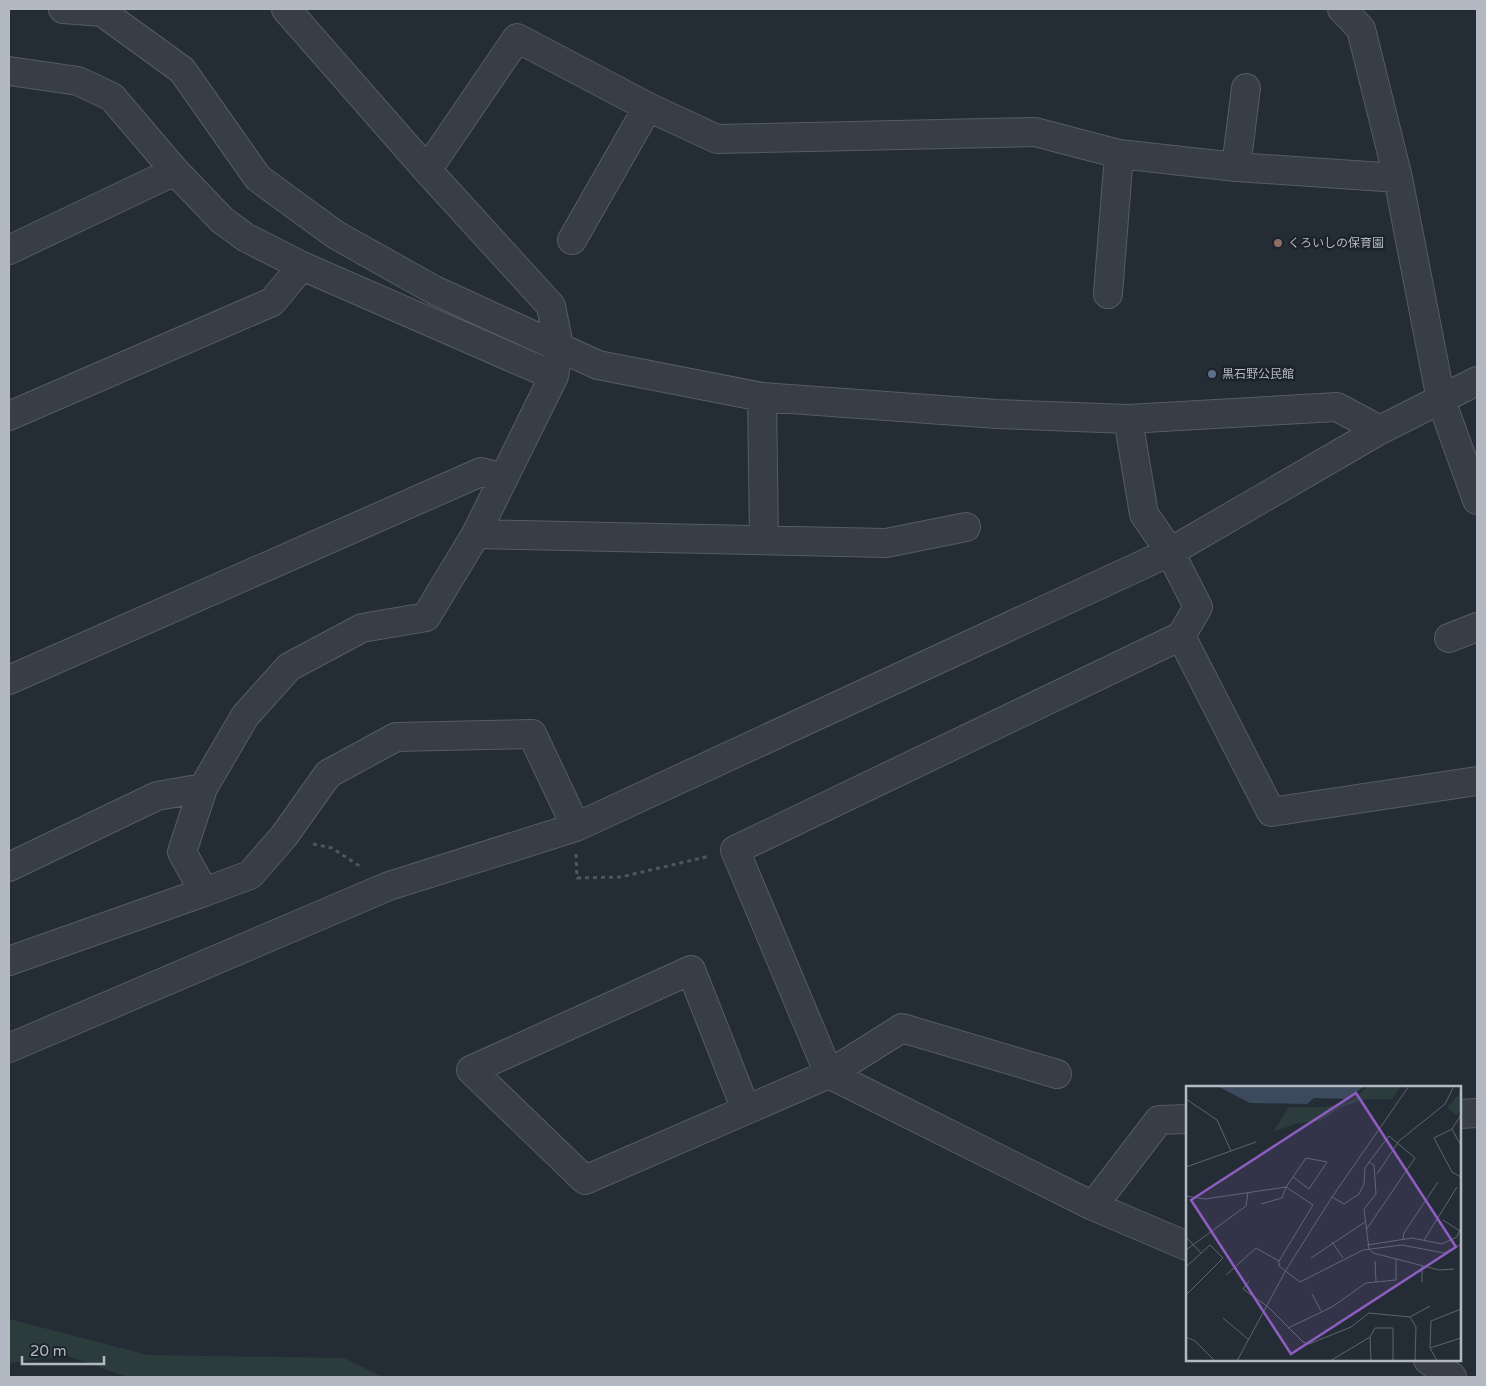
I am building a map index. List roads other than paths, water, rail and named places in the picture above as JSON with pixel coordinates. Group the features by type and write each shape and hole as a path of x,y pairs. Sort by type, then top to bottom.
{"street":[{"path":"63,9 102,12 182,70 258,178 336,235 434,290 598,365 762,397 997,414 1128,419 1337,407 1380,430"},
{"path":"1342,9 1361,29 1398,178 1441,400 1477,500"},
{"path":"204,892 182,852 202,788 245,716 289,667 362,628 426,617 476,534 554,376 559,346 551,306 427,170 295,12"},
{"path":"427,170 517,38 648,107 717,140 1035,132 1118,154 1236,167 1398,178"},
{"path":"9,71 78,81 112,97 175,172 222,220 245,236 302,266 554,376"},
{"path":"1236,167 1246,88"},
{"path":"572,240 648,107"},
{"path":"1108,294 1118,154"},
{"path":"9,250 175,172"},
{"path":"9,416 272,302 302,266"},
{"path":"9,1048 389,886 576,827 1170,552 1380,430 1477,381"},
{"path":"762,397 764,540"},
{"path":"1128,419 1144,514 1170,552 1198,606 1181,636 735,850 829,1074 1093,1206 1186,1246"},
{"path":"9,680 481,472 503,478"},
{"path":"476,534 886,543 966,527"},
{"path":"1449,638 1477,627"},
{"path":"1181,636 1270,812 1477,781"},
{"path":"9,961 250,875 284,836 328,774 396,737 532,734 576,827"},
{"path":"9,867 157,796 202,788"},
{"path":"746,1110 690,970 471,1070 585,1180 829,1074 902,1028 1057,1074"},
{"path":"1461,1114 1477,1113"},
{"path":"1093,1206 1159,1120 1186,1119"},
{"path":"1429,1361 1452,1377"}],"place":[{"name":"くろいしの保育園","path":"1278,243"},
{"name":"黒石野公民館","path":"1212,374"}]}
